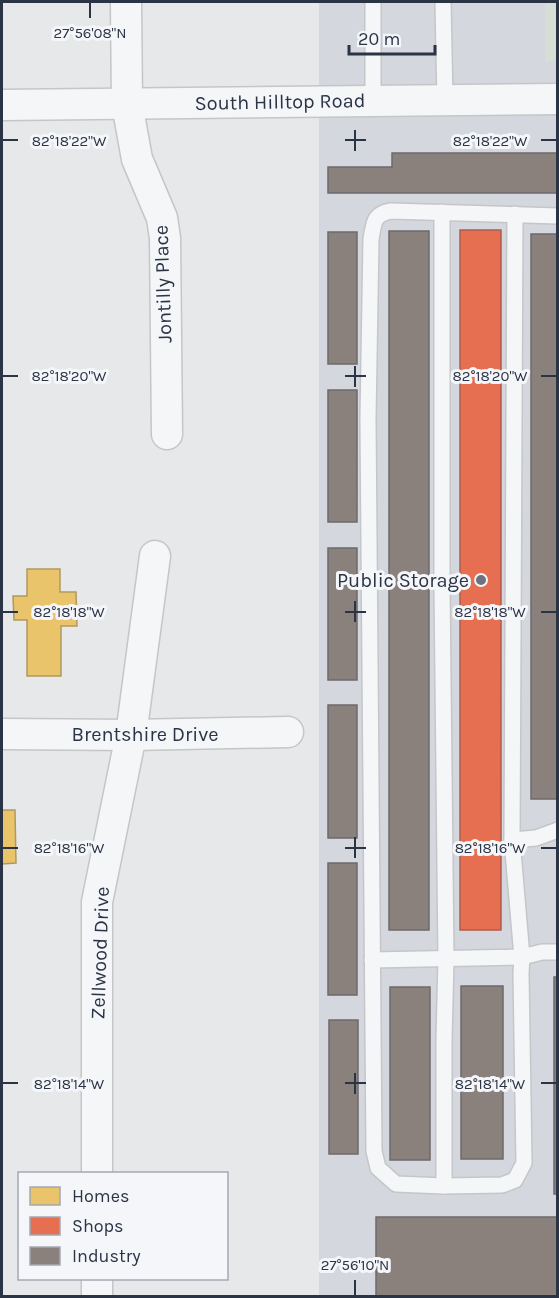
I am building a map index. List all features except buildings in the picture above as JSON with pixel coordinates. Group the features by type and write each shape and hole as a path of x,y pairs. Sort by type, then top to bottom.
{"street":[{"name":"Jontilly Place","path":"126,2 127,104 137,159 162,218 165,238 166,434"},
{"name":"South Hilltop Road","path":"2,105 558,99"},
{"name":"Zellwood Drive","path":"97,1172 97,902 131,735 155,556"},
{"name":"Brentshire Drive","path":"2,734 131,735 288,732"},
{"path":"98,1280 98,1296"}],"lane":[{"path":"373,2 373,101"},
{"path":"443,2 445,100"},
{"path":"515,214 512,840 522,957 524,1163 515,1180 502,1185 396,1184 378,1168 374,1151 368,419 374,221 381,213 391,211 515,214 558,216"},
{"path":"442,212 442,586 447,959 444,1040 444,1186"},
{"path":"512,840 536,838 558,830"},
{"path":"372,960 522,957 542,952 558,952"}],"shaded area":[{"path":"319,2 545,2 545,61 557,61 557,84 319,87"},
{"path":"545,2 557,2 557,61 545,62"},
{"path":"557,114 557,1296 319,1296 319,117"}],"place":[{"name":"Public Storage","path":"481,580"}]}
